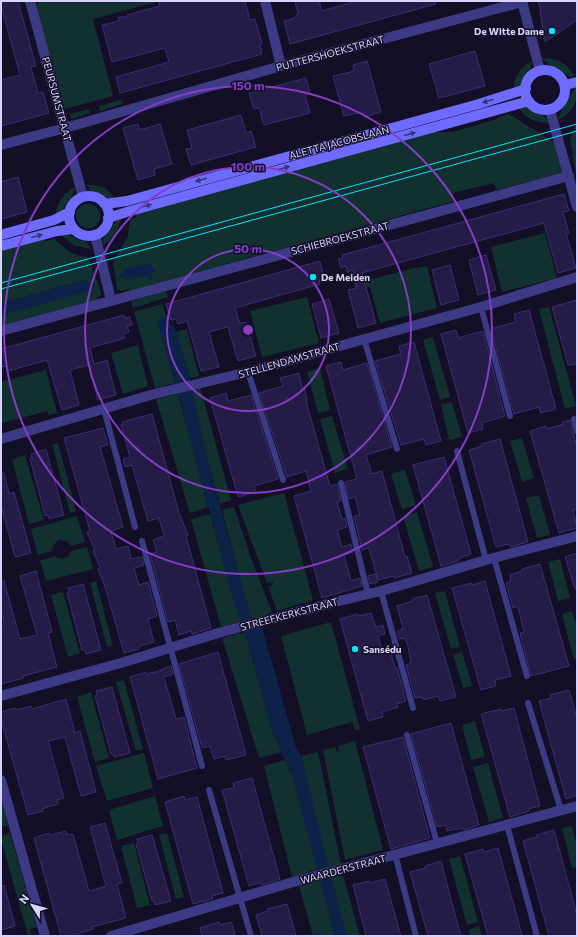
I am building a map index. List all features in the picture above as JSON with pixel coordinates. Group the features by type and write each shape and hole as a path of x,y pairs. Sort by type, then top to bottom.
{"street":[{"name":"PEURSUMSTRAAT","path":"30,1 83,197"},
{"path":"264,1 281,66"},
{"name":"PUTTERSHOEKSTRAAT","path":"1,145 281,66 522,1"},
{"path":"522,1 540,71"},
{"path":"540,71 551,71 555,73 563,80 565,85 564,98 558,105 550,110 540,110 529,101 526,89 530,78 540,71"},
{"path":"565,85 577,82"},
{"name":"ALETTA JACOBSLAAN","path":"105,204 127,201 479,104 526,89"},
{"name":"ALETTA JACOBSLAAN","path":"108,218 529,101"},
{"path":"550,110 577,207"},
{"name":"SCHIEBROEKSTRAAT","path":"1,331 569,176"},
{"path":"83,197 95,197 105,204 108,218 104,229 94,235 83,235 73,229 70,224 70,212 72,205 77,200 83,197"},
{"path":"1,235 54,220 70,212"},
{"path":"1,246 57,231 73,229"},
{"path":"94,235 111,300"},
{"name":"STELLENDAMSTRAAT","path":"1,439 104,410 157,393 248,372 481,307 577,277"},
{"name":"STREEFKERKSTRAAT","path":"1,696 121,663 228,630 381,591 490,559 577,536"},
{"path":"1,780 45,936"},
{"name":"WAARDERSTRAAT","path":"111,936 300,880 577,806"}],"lane":[{"path":"481,307 510,416"},
{"path":"364,339 397,450"},
{"path":"248,372 283,480"},
{"path":"104,410 135,527"},
{"path":"574,419 577,431"},
{"path":"457,451 527,676"},
{"path":"341,484 368,594"},
{"path":"142,541 202,766"},
{"path":"381,591 413,708"},
{"path":"528,703 561,810"},
{"path":"407,735 437,843"},
{"path":"209,790 251,936"},
{"path":"507,824 537,936"},
{"path":"395,854 416,936"}],"green space":[{"path":"39,1 160,1 93,19 113,96 65,109 36,6"},
{"path":"542,58 561,62 568,67 574,75 572,77 565,74 551,66"},
{"path":"532,61 530,71 519,86 514,88 515,79 519,72"},
{"path":"575,88 577,88 577,93 575,103 571,111 558,120 563,107"},
{"path":"121,100 123,104 100,111 99,106"},
{"path":"525,107 544,116 550,123 528,118 519,108"},
{"path":"89,109 90,113 71,119 70,114"},
{"path":"509,114 555,143 563,173 496,190 494,183 453,193 454,201 129,291 129,289 120,291 117,289 113,262 128,236 130,219 136,217 136,213 432,132 453,132"},
{"path":"577,122 577,168 575,169 570,138"},
{"path":"86,184 104,187 115,198 112,200 91,191"},
{"path":"75,187 67,204 60,213 56,214 63,197"},
{"path":"88,204 97,207 100,216 97,225 88,228 79,225 76,216 79,207"},
{"path":"118,219 121,219 114,235 102,246 104,236"},
{"path":"545,233 557,278 502,292 491,247"},
{"path":"68,234 78,240 85,241 92,249 75,246 61,235"},
{"path":"45,238 46,241 54,239 74,254 88,257 101,292 100,296 97,298 98,301 1,328 1,315 89,290 86,280 1,303 1,250"},
{"path":"427,266 437,308 380,323 370,287 356,290 354,284 414,268"},
{"path":"166,291 168,297 133,308 131,301"},
{"path":"307,297 319,343 262,357 250,311"},
{"path":"162,304 168,321 162,316 158,323 175,383 155,388 134,312"},
{"path":"549,307 576,406 565,409 539,309"},
{"path":"187,329 199,376 190,378 176,332"},
{"path":"433,337 450,397 440,400 423,340"},
{"path":"138,345 148,386 123,394 111,353"},
{"path":"320,368 330,410 318,413 307,372"},
{"path":"46,370 57,413 49,415 47,411 2,423 1,430 1,382"},
{"path":"200,386 231,500 220,504 204,447 192,389"},
{"path":"178,394 208,507 190,513 156,399"},
{"path":"452,402 462,437 449,440 441,404"},
{"path":"332,416 348,469 335,473 320,419"},
{"path":"522,438 534,478 522,482 510,441"},
{"path":"58,443 76,511 70,513 52,444"},
{"path":"25,455 44,520 29,524 12,459"},
{"path":"405,470 416,505 402,509 391,474"},
{"path":"284,493 313,600 277,611 268,586 273,585 273,582 267,583 238,505"},
{"path":"539,495 550,535 537,538 526,498"},
{"path":"234,507 252,561 272,612 254,619 250,616 222,510"},
{"path":"417,512 433,567 419,571 403,516"},
{"path":"210,514 241,621 221,627 191,519"},
{"path":"77,516 85,542 71,546 67,541 59,540 54,544 52,551 38,555 31,529"},
{"path":"87,547 93,569 46,581 40,561 55,556 62,559 67,557 71,551"},
{"path":"560,559 570,598 558,601 548,562"},
{"path":"96,581 113,646 107,647 90,583"},
{"path":"445,591 460,647 451,649 435,593"},
{"path":"63,592 80,653 68,657 51,595"},
{"path":"572,611 577,627 577,659 574,660 562,614"},
{"path":"331,622 360,729 355,730 352,722 307,735 281,636"},
{"path":"245,632 273,733 282,752 259,758 222,638"},
{"path":"462,652 472,686 463,688 453,655"},
{"path":"124,680 143,749 136,751 116,682"},
{"path":"91,692 109,758 95,762 77,697"},
{"path":"475,721 485,757 471,760 462,725"},
{"path":"355,741 383,850 345,860 323,750 335,747 337,752 339,752 338,746"},
{"path":"318,752 341,864 328,867 301,756"},
{"path":"144,753 153,788 107,801 96,766"},
{"path":"285,760 293,778 318,869 292,877 264,766"},
{"path":"488,763 503,818 489,822 473,767"},
{"path":"155,796 163,826 117,840 109,810"},
{"path":"1,799 8,825 1,827"},
{"path":"572,826 577,846 577,867 572,868 562,828"},
{"path":"10,833 37,927 30,929 31,936 28,936 1,839 1,836"},
{"path":"167,833 184,897 176,899 159,835"},
{"path":"134,843 150,905 137,908 121,846"},
{"path":"460,856 478,922 467,925 449,859"},
{"path":"343,875 360,936 346,936 331,877"},
{"path":"321,880 335,936 313,936 299,886"},
{"path":"479,926 482,936 470,936 468,930"}],"water":[{"path":"151,263 155,272 151,274 153,279 149,280 147,275 128,280 125,277 120,278 119,275 124,273 125,269"},
{"path":"86,280 87,283 93,282 94,286 88,287 89,291 1,315 1,303"},
{"path":"162,316 175,328 190,378 204,447 250,616 262,627 296,748 301,756 346,936 335,936 293,778 273,733 247,638 235,604 158,323"}],"building":[{"path":"1,1 18,1 36,66 31,67 38,93 43,92 49,113 1,126 1,80 20,75"},
{"path":"159,1 245,1 250,20 255,19 262,44 260,45 262,54 120,93 116,77 169,62 165,48 112,62 102,25 119,21 118,17 127,17 127,15 160,6"},
{"path":"295,1 319,1 322,11 357,1 435,1 436,4 290,44 284,21 294,18 298,13"},
{"name":"De Witte Dame","path":"538,1 575,1 577,6 577,20 545,42 541,11"},
{"path":"475,51 485,86 439,98 429,64"},
{"path":"367,61 381,112 364,117 362,112 344,116 333,76 351,72 354,70 353,65"},
{"path":"306,78 310,93 305,95 310,113 264,125 259,108 254,109 249,93"},
{"path":"241,115 246,133 251,131 256,147 191,165 186,149 192,148 187,130"},
{"path":"138,124 139,129 143,129 160,124 172,164 154,169 155,175 138,180 123,128"},
{"path":"18,177 27,212 1,219 1,182"},
{"path":"564,194 569,211 563,212 569,233 566,233 576,268 558,273 544,223 405,261 362,273 376,323 358,328 348,290 357,288 353,270 347,272 346,266 341,268 338,259 343,258 342,255"},
{"path":"486,255 496,290 478,295 469,260"},
{"path":"320,261 324,278 319,280 320,284 235,308 240,323 246,322 256,356 238,361 228,327 209,332 219,367 201,371 187,321 178,324 176,319 171,320 166,304"},
{"path":"450,265 459,300 441,305 432,270"},
{"path":"329,299 339,333 321,338 312,304"},
{"path":"577,300 577,364 568,365 552,307"},
{"path":"529,310 556,409 541,413 539,407 514,414 491,329 516,322 514,314"},
{"path":"124,315 125,318 130,317 132,325 127,326 129,332 123,334 125,338 90,348 94,364 107,360 116,395 98,400 89,365 70,370 79,405 62,410 47,360 8,371 7,366 1,367 1,349"},
{"path":"456,330 458,338 483,331 505,416 482,423 483,429 468,433 441,334"},
{"path":"414,342 441,441 426,445 424,439 401,445 375,361 401,354 399,346"},
{"path":"341,362 343,370 367,363 392,447 366,455 372,474 382,471 405,557 407,556 412,573 394,578 394,576 378,580 369,548 362,550 354,516 360,515 355,497 349,499 345,482 357,479 326,366"},
{"path":"299,373 330,486 337,484 341,501 337,502 342,519 345,518 347,527 337,530 342,547 351,544 353,552 344,555 351,581 360,578 362,586 322,598 294,496 311,491 306,471 287,477 259,393 283,386 280,378"},
{"path":"226,393 228,401 251,395 278,479 254,486 256,492 238,497 210,398"},
{"path":"152,414 179,513 188,535 186,536 211,628 192,634 191,631 179,635 175,620 168,622 150,554 157,552 153,540 164,536 159,518 148,521 132,465 125,467 123,459 130,457 121,425 123,425 122,422"},
{"path":"570,420 577,448 577,510 573,510 577,528 559,533 530,431 546,426 547,429"},
{"path":"103,428 108,445 100,447 123,527 111,531 116,549 128,546 131,559 142,557 144,565 134,568 139,585 148,582 157,616 148,619 154,642 139,646 139,649 124,653 106,590 98,569 100,568 93,551 95,551 87,532 90,531 64,438"},
{"path":"500,439 528,542 510,547 509,544 496,547 469,450 482,446 481,444"},
{"path":"46,449 64,515 49,519 48,515 45,516 30,458 32,458 31,454"},
{"path":"444,457 471,554 459,558 459,561 441,566 413,465"},
{"path":"1,473 4,473 9,494 14,492 31,553 15,557 1,505"},
{"path":"577,553 577,588 575,589 565,557"},
{"path":"540,564 569,666 531,676 520,633 524,632 518,606 513,608 506,583 511,581 510,575 522,571 522,569"},
{"path":"36,571 52,632 48,633 57,667 23,676 24,678 1,684 1,626 5,625 1,611 1,581 4,581 20,639 37,635 20,576"},
{"path":"376,574 378,582 370,584 368,576"},
{"path":"485,581 511,676 495,680 496,686 481,690 452,588 471,583 472,585"},
{"path":"83,584 101,650 86,654 85,650 82,650 67,593 69,592 68,588"},
{"path":"427,595 456,697 440,701 438,696 423,700 422,697 415,698 406,665 411,663 408,646 405,638 399,639 397,631 403,629 397,606 412,601 412,599"},
{"path":"371,613 376,627 383,625 385,634 378,636 383,653 390,651 395,668 397,667 406,701 397,704 398,707 382,712 383,717 368,721 340,619 358,614 359,616"},
{"path":"218,652 246,755 226,760 225,756 214,759 210,746 202,748 179,664"},
{"path":"171,666 173,674 164,677 176,719 184,717 197,768 158,779 130,677 146,672 147,674 162,670"},
{"path":"112,687 130,753 114,757 113,753 111,754 95,696 97,695 96,691"},
{"path":"569,690 577,718 577,795 566,799 539,701 551,698 550,695"},
{"path":"66,699 75,733 80,731 96,792 81,796 65,737 48,741 64,798 57,800 58,804 42,809 43,811 28,815 1,719 1,712 31,706 32,709"},
{"path":"514,708 540,806 528,809 529,811 510,817 481,714 501,709 501,711"},
{"path":"451,723 479,825 464,830 463,828 447,831 446,825 437,827 411,734"},
{"path":"403,737 430,838 391,849 363,747"},
{"path":"252,778 280,879 261,885 260,883 249,886 222,790 234,788 233,783"},
{"path":"184,796 185,800 197,797 223,893 212,896 213,899 193,904 165,802"},
{"path":"105,823 122,883 117,884 126,918 92,927 93,929 77,934 78,936 61,936 34,838 49,833 50,835 66,831 67,835 73,834 89,891 106,886 90,827"},
{"path":"554,830 577,915 577,936 549,936 523,841 537,837 536,835"},
{"path":"152,835 171,901 155,905 154,901 152,901 136,844 138,843 137,839"},
{"path":"498,848 522,936 488,936 465,854 483,849 484,852"},
{"path":"441,861 461,936 428,936 410,872 426,868 425,866"},
{"path":"385,879 401,936 366,936 353,885"},
{"path":"4,885 15,926 1,930 1,886"},
{"path":"287,904 296,936 262,936 256,915 268,911 267,909"},
{"path":"219,922 220,925 231,922 235,934 229,936 202,936 200,928"}],"tram line":[{"path":"1,283 577,124"},
{"path":"1,289 577,131"}],"place":[{"name":"De Witte Dame","path":"552,31"},
{"name":"De Meiden","path":"313,277"},
{"name":"Sansédu","path":"355,649"}]}
